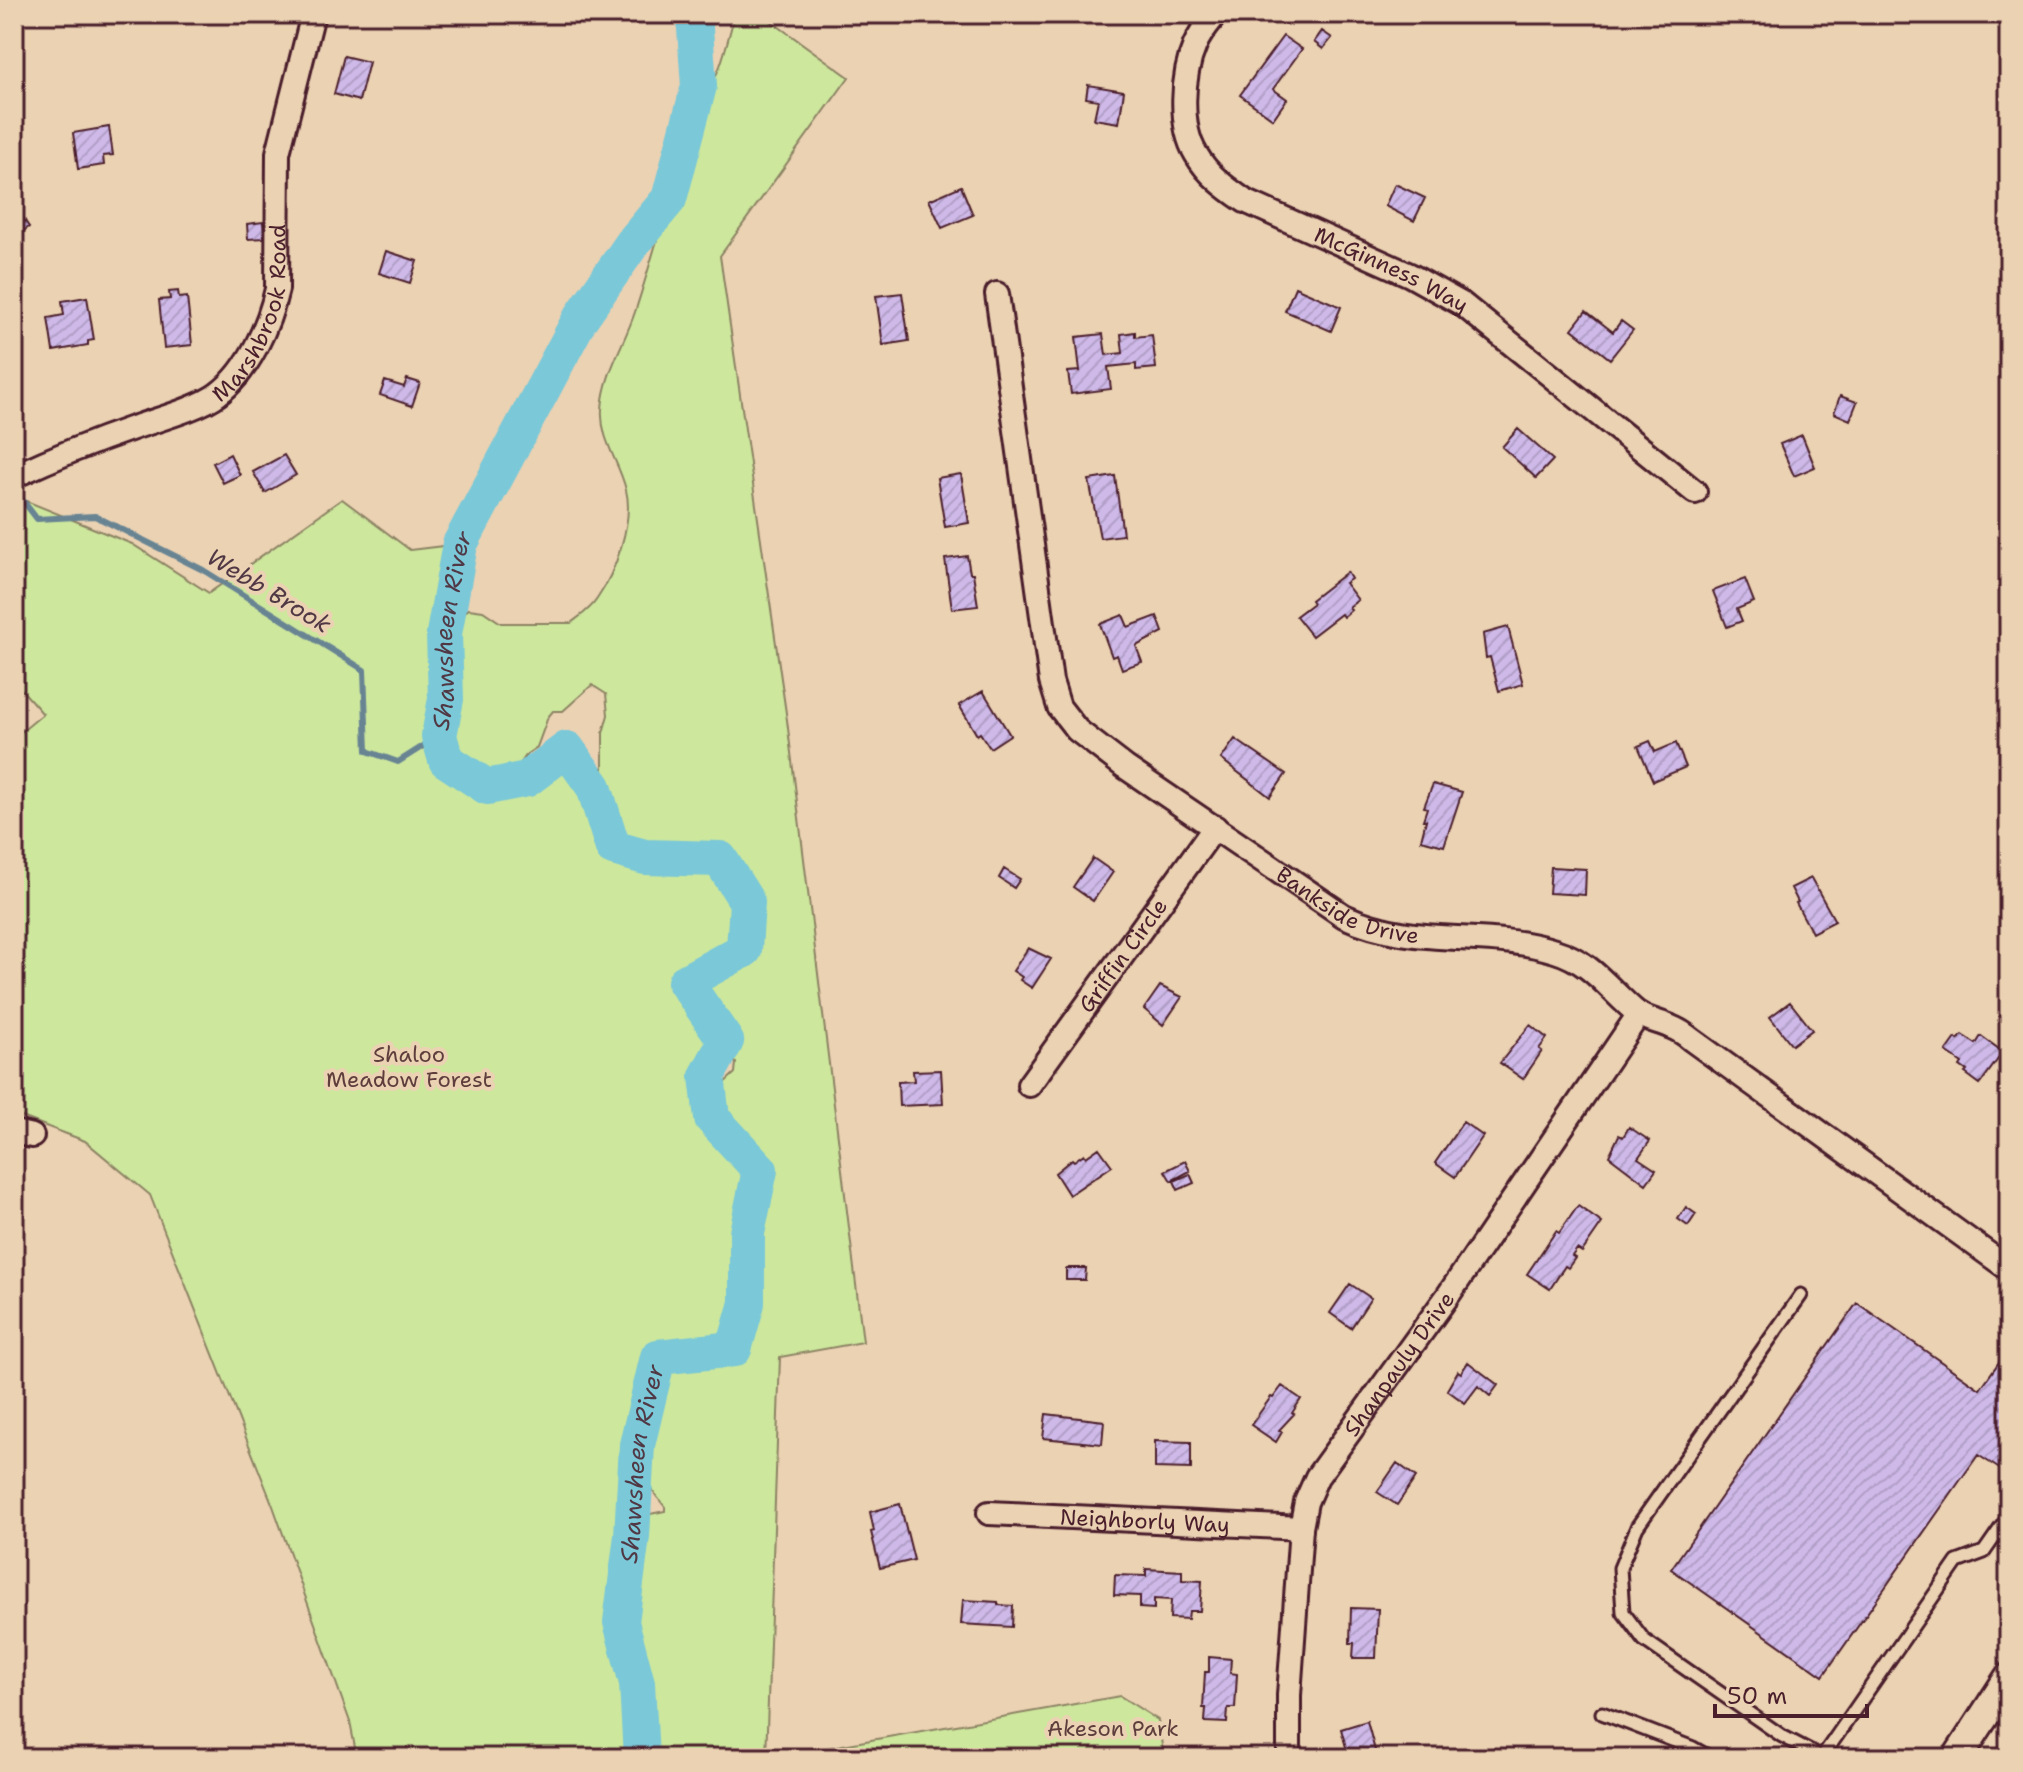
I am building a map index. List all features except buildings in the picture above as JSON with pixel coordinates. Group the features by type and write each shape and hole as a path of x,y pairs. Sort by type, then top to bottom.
{"street":[{"name":"Marshbrook Road","path":"14,476 83,445 217,395 237,374 256,346 272,310 277,289 278,153 313,14"},
{"name":"McGinness Way","path":"1216,14 1195,45 1188,64 1186,110 1193,151 1204,167 1245,201 1410,275 1462,304 1695,492"},
{"name":"Bankside Drive","path":"997,294 1051,681 1059,707 1077,730 1344,916 1368,927 1398,935 1526,944 1557,951 1596,972 1639,1014 1674,1027 2009,1269"},
{"name":"Griffin Circle","path":"1029,1085 1215,827"},
{"name":"Shanpauly Drive","path":"1289,1758 1289,1695 1301,1528 1306,1502 1317,1477 1447,1297 1639,1014"},
{"name":"Neighborly Way","path":"989,1513 1301,1528"},
{"path":"1957,1758 2009,1678"}],"lane":[{"path":"1801,1295 1637,1527 1620,1568 1623,1612 1644,1640 1782,1736 1823,1757 1957,1562 1984,1552 2009,1516"},
{"path":"1602,1713 1711,1758"}],"green space":[{"name":"Shaloo Meadow Forest","path":"735,14 761,14 849,77 720,256 787,720 863,1342 780,1357 766,1758 644,1758 641,1745 641,1758 357,1758 350,1722 273,1506 150,1195 85,1141 14,1114 14,738 43,714 14,681 14,496 132,544 209,593 342,499 410,550 460,544 444,634 446,699 439,736 446,760 487,787 527,779 567,749 594,787 603,815 603,733 608,715 606,694 592,685 563,711 553,711 537,747 527,754 510,778 501,781 479,773 452,756 446,733 460,683 454,633 460,616 469,609 483,611 501,623 571,623 595,603 610,575 625,531 628,503 623,479 604,431 604,396 610,372 635,312 681,160 720,66","holes":["714,1023 726,1031 727,1056 736,1063 735,1073 723,1084 708,1084 707,1076 726,1041","638,1441 641,1444 638,1473 665,1511 636,1517 633,1521"]},
{"name":"Akeson Park","path":"1120,1696 1158,1720 1164,1758 769,1758"}],"waterway":[{"name":"Shawsheen River","path":"641,1758 637,1683 621,1622 632,1536 637,1445 658,1357 734,1349 747,1303 747,1233 760,1170 712,1118 707,1076 726,1041 685,982 744,950 747,902 720,859 645,857 613,848 594,787 567,749 527,779 487,787 446,760 439,736 446,699 444,634 460,544 580,319 634,241 669,199 699,86 694,14"},
{"name":"Webb Brook","path":"14,489 37,519 95,516 203,570 364,670 367,751 398,762 439,736"}]}
